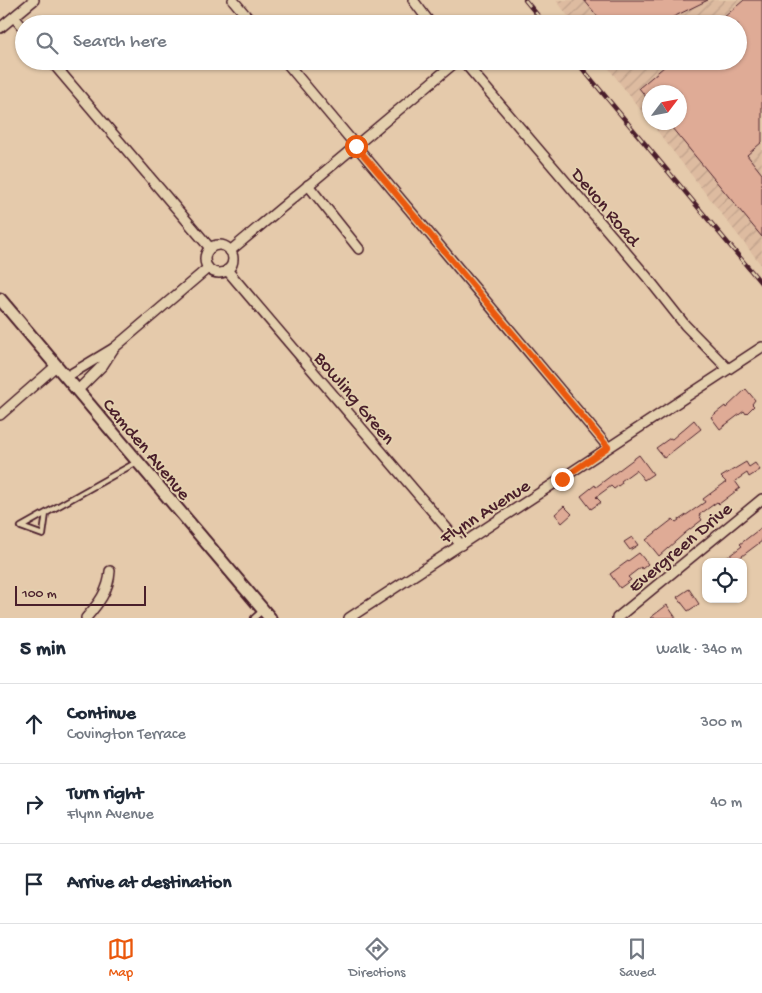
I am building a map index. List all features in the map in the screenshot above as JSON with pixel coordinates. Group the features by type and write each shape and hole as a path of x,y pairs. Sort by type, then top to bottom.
{"main road":[{"name":"Camden Avenue","path":"0,299 262,615"}],"street":[{"path":"16,15 34,0"},
{"path":"233,0 246,15"},
{"path":"413,0 424,15"},
{"path":"0,28 14,17"},
{"path":"59,70 210,248"},
{"path":"293,70 608,447"},
{"path":"230,251 446,70"},
{"name":"Devon Road","path":"471,70 685,325 728,369"},
{"path":"308,185 359,249"},
{"path":"218,245 230,251 232,263 227,270 218,273 208,268 205,260 210,248 218,245"},
{"path":"66,377 114,348 208,268"},
{"name":"Bowling Green","path":"227,270 461,545"},
{"name":"Flynn Avenue","path":"349,618 762,347"},
{"path":"77,391 103,365 114,348"},
{"path":"0,415 56,366"},
{"name":"Evergreen Drive","path":"617,618 762,499"},
{"path":"86,618 102,599 110,571"}],"lane":[{"path":"46,512 44,535 21,527 46,512 137,462"}],"shaded area":[{"path":"556,0 762,0 762,266 656,130 687,130 687,85 642,85 642,112 610,70 747,70 747,15 567,15"}],"building":[{"path":"584,0 708,0 677,15 596,15"},
{"path":"744,0 762,0 762,142 747,155 762,174 762,237 674,130 687,130 687,85 643,85 660,70 747,70 747,15 726,15"},
{"path":"746,389 755,400 752,404 754,406 746,414 744,411 720,429 711,417 725,406 726,408"},
{"path":"694,420 701,429 664,458 656,448 670,438 672,439"},
{"path":"639,455 653,474 644,480 636,470 614,489 611,486 596,497 601,502 591,509 581,496"},
{"path":"746,462 749,467 755,463 760,470 749,477 747,473 735,481 740,488 719,504 717,502 699,515 702,520 659,556 646,540 673,519 676,522 705,502 703,499 726,482 721,477"},
{"path":"564,506 572,514 562,523 555,514"},
{"path":"762,527 762,541 739,558 726,558 742,546 740,544"},
{"path":"632,537 638,545 630,550 624,542"},
{"path":"639,553 648,564 628,577 631,580 620,588 610,574"},
{"path":"689,589 699,604 688,611 677,597"},
{"path":"667,605 676,618 650,618"}],"railway":[{"path":"525,0 538,15"},
{"path":"584,70 762,284"}],"route":[{"path":"356,146 608,447 562,479"}]}
